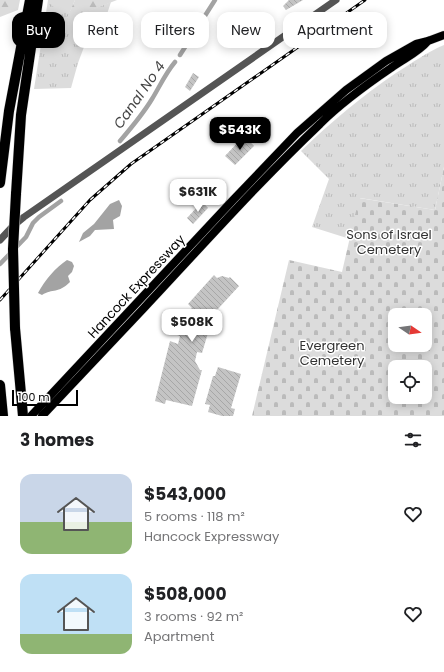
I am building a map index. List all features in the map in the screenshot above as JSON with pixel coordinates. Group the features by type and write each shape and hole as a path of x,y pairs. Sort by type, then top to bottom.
{"highway":[{"path":"0,183 10,104 30,0"},
{"path":"23,416 15,328 13,249 20,128 27,69 38,0"},
{"path":"27,69 42,0"},
{"path":"0,386 2,411"}],"main road":[{"name":"Hancock Expressway","path":"31,416 297,133 346,90 386,61 416,44 444,35"},
{"name":"Hancock Expressway","path":"42,416 238,206 308,135 351,96 390,68 421,49 428,41"}],"street":[{"path":"0,240 24,217 336,0"}],"green space":[{"path":"0,0 20,0 18,10 0,17"},
{"path":"48,0 75,0 67,19 73,17 73,48 84,48 71,88 34,89 40,48 65,48 65,12 46,12"},
{"path":"52,0 62,0 58,10 51,5"},
{"path":"75,0 117,0 86,12 73,12 73,17 66,20"},
{"path":"111,2 108,12 85,12"},
{"path":"444,45 444,167 435,210 360,198 350,239 312,227 329,179 301,151 335,120 371,91 396,73"},
{"name":"Evergreen Cemetery","path":"444,167 444,416 252,416 289,260 342,272 359,198 435,210"}],"shaded area":[{"path":"119,200 122,206 120,216 113,220 114,229 95,230 90,236 79,242 83,233 94,224 110,204"},
{"path":"67,260 72,262 74,266 72,272 68,276 70,282 59,290 42,295 38,293 44,283 58,267"}],"building":[{"path":"289,0 303,0 286,10 283,6"},
{"path":"193,73 199,77 190,91 185,87"},
{"path":"244,136 254,146 235,165 225,156"},
{"path":"202,202 208,208 193,224 187,218"},
{"path":"214,275 217,278 222,276 230,277 239,286 206,322 211,323 202,353 197,352 195,361 200,370 202,370 192,406 166,400 165,404 155,401 170,341 178,344 180,336 174,334 180,314 185,315 192,308 188,304"},
{"path":"218,367 241,374 231,408 235,409 233,416 222,416 208,412 210,405 205,404 213,376 215,376"}],"waterway":[{"name":"Canal No 4","path":"180,55 215,0"},
{"name":"Canal No 4","path":"120,141 145,110 175,62"},
{"name":"Canal No 4","path":"0,264 26,237 33,223 61,201"}],"railway":[{"path":"0,300 90,200 131,164 365,0"}],"park label":[{"name":"Sons of Israel Cemetery","path":"389,242"}]}
